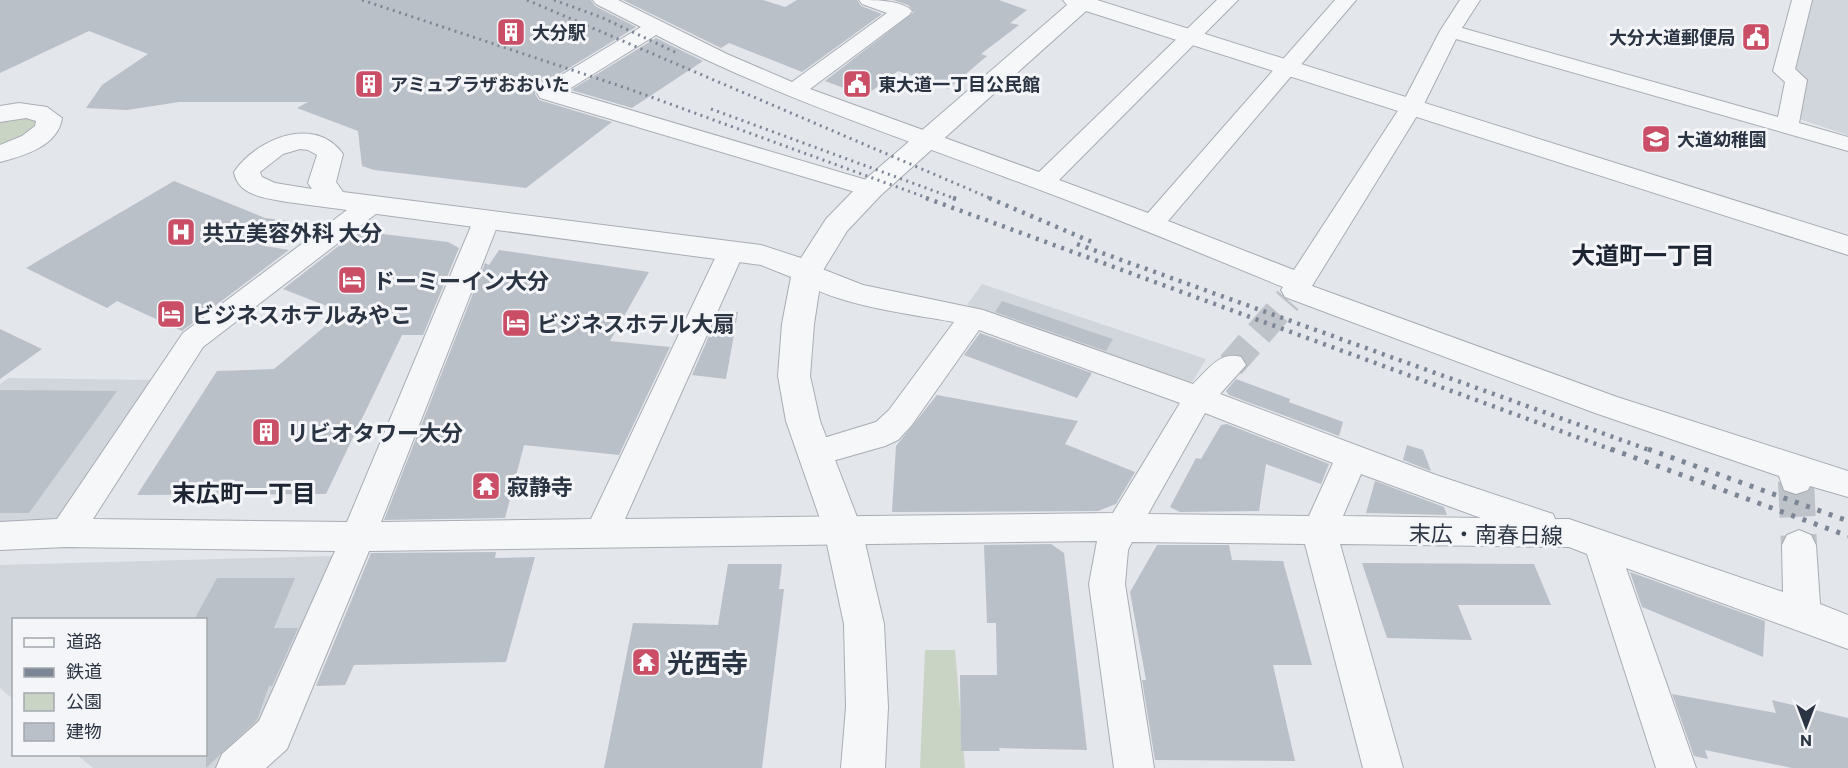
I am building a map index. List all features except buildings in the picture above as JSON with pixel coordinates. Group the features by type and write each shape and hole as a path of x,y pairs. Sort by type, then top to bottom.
{"street":[{"path":"603,0 719,59 794,91 1152,224 1294,291 1795,475 1848,484"},
{"path":"794,91 902,11 869,0"},
{"path":"1043,182 1228,0"},
{"path":"1152,224 1346,0"},
{"path":"1294,291 1412,106 1450,31 1470,0"},
{"path":"1787,128 1796,80 1784,71 1802,0"},
{"path":"863,768 867,707 864,624 843,530 803,421 794,376 798,324 807,272 836,225 871,189 1081,1 1848,246"},
{"path":"657,26 548,93 871,189"},
{"path":"1450,31 1848,144"},
{"path":"0,114 18,111 43,113 50,118 50,124 38,137 0,154"},
{"path":"334,199 779,259 807,272 822,283 841,290 973,317 1198,397 1466,500 1585,539 1676,768"},
{"path":"66,533 193,340 372,204"},
{"path":"236,768 273,735 358,537 487,219"},
{"path":"601,534 731,252"},
{"path":"815,453 887,431 900,418 973,317"},
{"path":"1134,768 1107,584 1111,548 1198,397 1231,365"},
{"path":"1352,457 1320,532 1383,768"},
{"name":"末広・南春日線","path":"0,536 66,533 358,537 1122,527 1585,539 1803,614 1848,632"},
{"path":"1799,545 1803,614"}],"shaded area":[{"path":"1812,0 1848,0 1848,135 1799,119 1795,74"},
{"path":"982,284 1206,359 1193,381 1184,383 967,305"},
{"path":"9,378 152,380 53,528 0,528 0,384"},
{"path":"333,556 263,729 221,768 93,768 78,756 207,756 207,618 12,618 12,698 0,688 0,565"}],"green space":[{"path":"24,116 37,120 38,124 30,133 0,147 0,120"},
{"path":"925,650 955,650 965,768 920,768"}],"tunnel":[{"path":"1231,365 1288,300"},
{"path":"1796,481 1799,545"}],"railway":[{"path":"362,0 629,89 930,199"},
{"path":"527,0 992,199"},
{"path":"554,0 603,18 677,53"},
{"path":"711,109 956,199 953,198"},
{"path":"926,198 1615,451"},
{"path":"989,198 1092,242"},
{"path":"1077,244 1652,451"},
{"path":"1611,449 1848,536"},
{"path":"1648,449 1848,521"}],"place":[{"name":"大分駅","path":"511,32"},
{"name":"大分大道郵便局","path":"1756,37"},
{"name":"アミュプラザおおいた","path":"369,84"},
{"name":"東大道一丁目公民館","path":"857,84"},
{"name":"大道幼稚園","path":"1656,139"},
{"name":"共立美容外科 大分","path":"181,232"},
{"name":"ドーミーイン大分","path":"352,280"},
{"name":"ビジネスホテルみやこ","path":"171,314"},
{"name":"ビジネスホテル大扇","path":"516,323"},
{"name":"リビオタワー大分","path":"266,432"},
{"name":"寂静寺","path":"486,486"},
{"name":"光西寺","path":"646,662"}],"district":[{"name":"大道町一丁目","path":"1643,254"},
{"name":"末広町一丁目","path":"244,492"}]}
